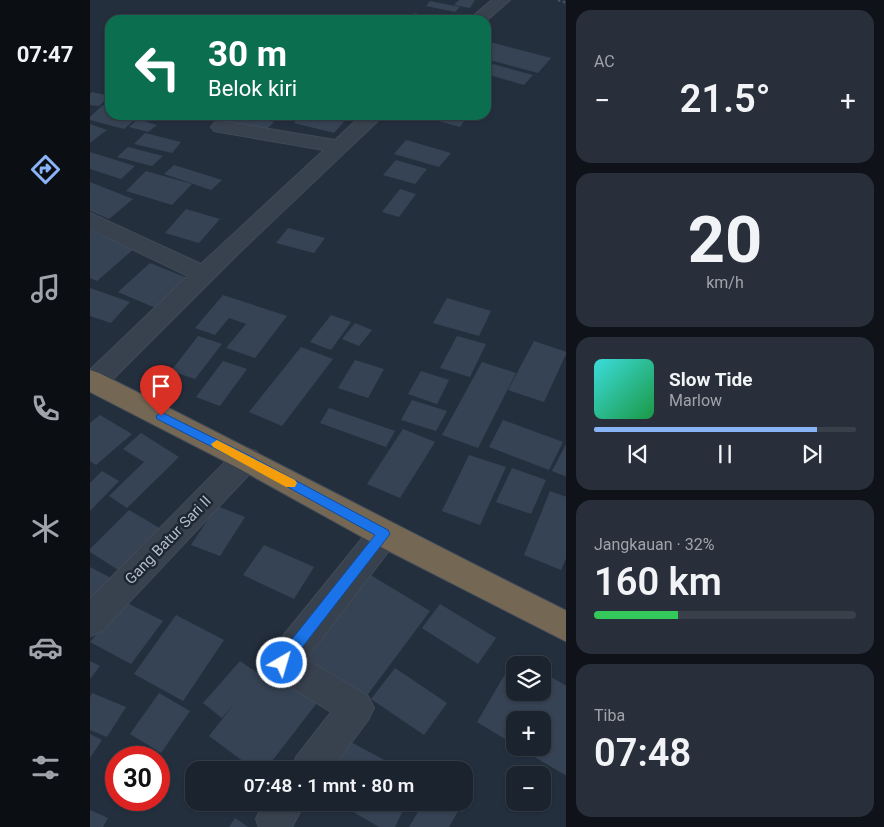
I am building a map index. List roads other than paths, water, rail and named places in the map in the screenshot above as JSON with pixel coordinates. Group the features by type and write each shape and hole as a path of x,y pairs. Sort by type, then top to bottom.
{"highway":[{"path":"92,381 246,459 384,534 566,627"}],"street":[{"path":"483,15 502,0"},
{"path":"92,381 203,274 369,120"},
{"path":"221,127 340,147"},
{"path":"90,220 203,274"},
{"name":"Gang Batur Sari II","path":"90,621 246,459"},
{"path":"316,761 356,708 282,663 384,534"}]}
